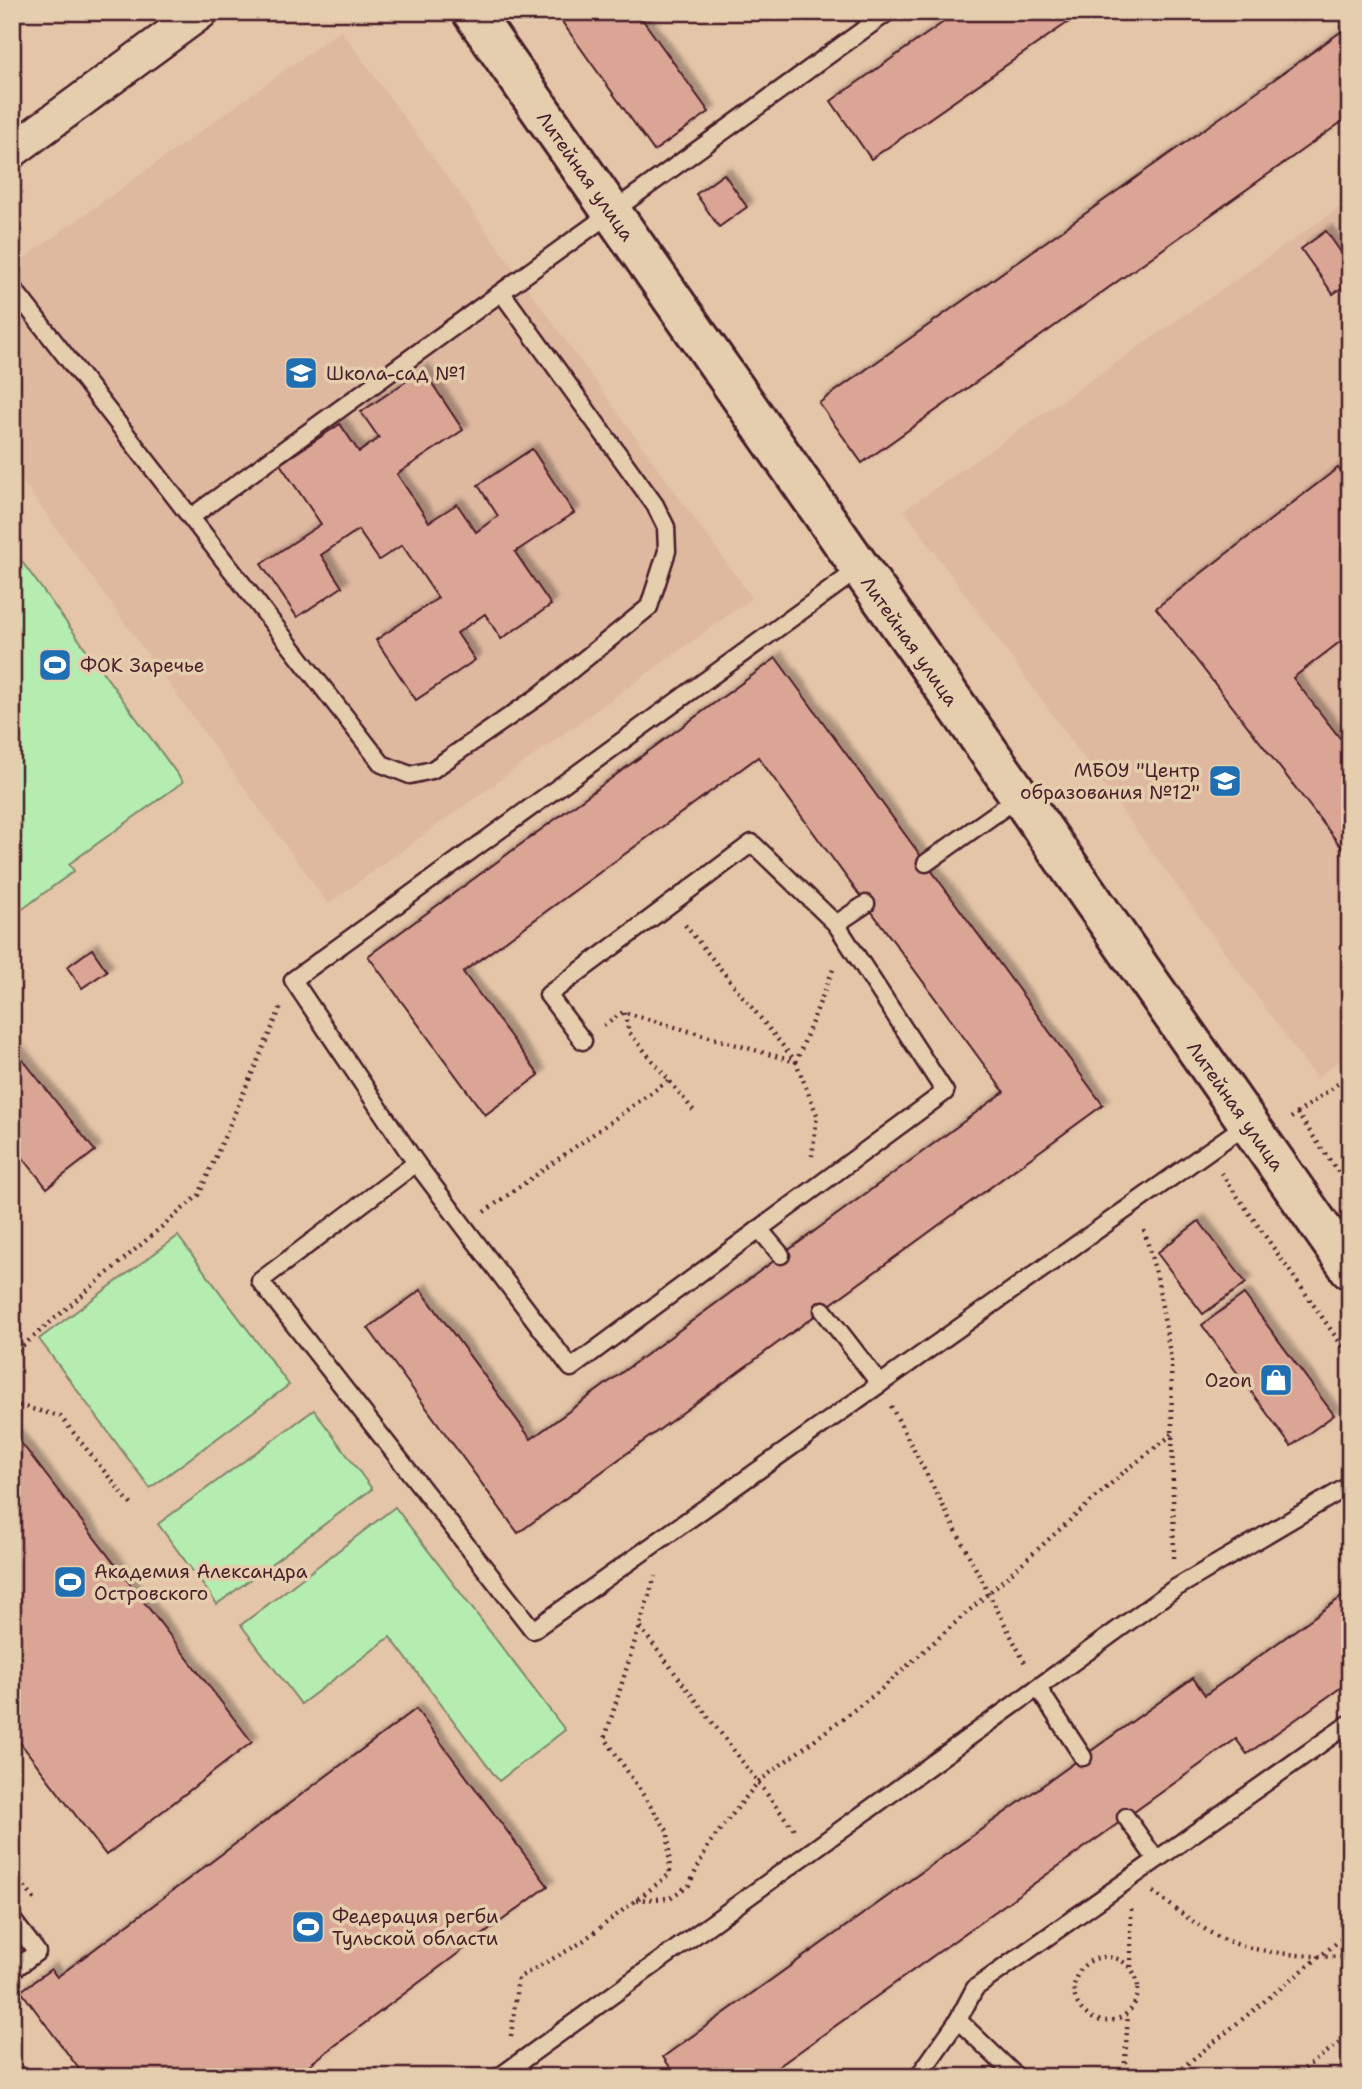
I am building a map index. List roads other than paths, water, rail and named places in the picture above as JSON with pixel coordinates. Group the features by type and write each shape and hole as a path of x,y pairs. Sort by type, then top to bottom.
{"street":[{"path":"12,151 201,12"},
{"name":"Литейная улица","path":"472,12 1350,1269"}],"lane":[{"path":"191,517 613,214 888,12"},
{"path":"12,287 382,764 410,775 432,770 539,696 649,607 667,551 666,527 655,505 502,293"},
{"path":"583,1041 548,995 752,843 836,924 946,1091 571,1368 416,1163 293,980 859,569"},
{"path":"926,863 1020,797"},
{"path":"836,924 866,904"},
{"path":"416,1163 260,1281 533,1630 1248,1123"},
{"path":"759,1229 781,1255"},
{"path":"823,1310 880,1384"},
{"path":"503,2074 1174,1589 1350,1485"},
{"path":"1038,1688 1083,1756"},
{"path":"918,2077 958,2020 975,1988 1155,1858 1350,1723"},
{"path":"1126,1817 1155,1858"},
{"path":"12,1919 37,1952 12,1971"},
{"path":"958,2020 1017,2077"}],"place":[{"name":"Школа-сад №1","path":"301,373"},
{"name":"ФОК Заречье","path":"55,665"},
{"name":"МБОУ \"Центр образования №12\"","path":"1225,781"},
{"name":"Ozon","path":"1276,1380"},
{"name":"Академия Александра Островского","path":"70,1582"},
{"name":"Федерация регби Тульской области","path":"308,1927"}]}
